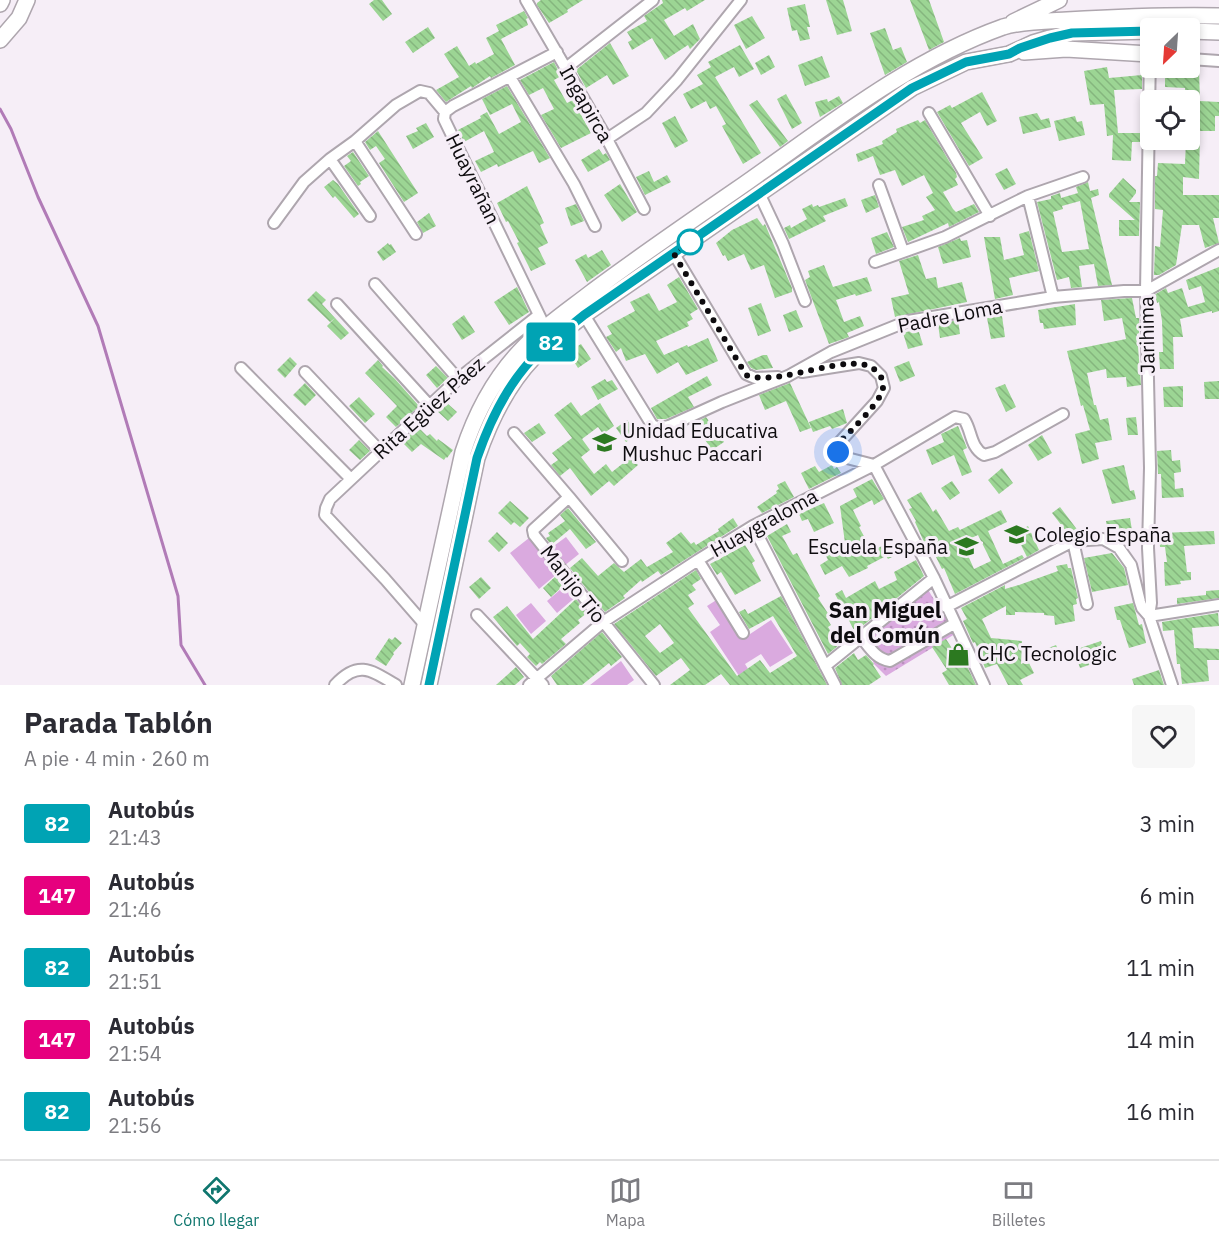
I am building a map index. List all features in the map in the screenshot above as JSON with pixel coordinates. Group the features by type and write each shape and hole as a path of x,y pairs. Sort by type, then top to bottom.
{"highway":[{"path":"0,40 19,18 27,0"},
{"path":"412,685 460,463 470,428 480,406 504,370 542,321 888,85 961,45 1059,0"},
{"path":"1006,26 1130,16 1219,16"},
{"path":"1009,54 1033,43 1072,33 1140,31"},
{"path":"1200,31 1219,32"},
{"path":"429,685 477,458 484,436 503,400 532,359 584,315 912,88 966,62 1009,54 1066,48 1140,53"}],"street":[{"name":"Ingapirca","path":"526,0 607,139 644,209"},
{"path":"566,68 653,0"},
{"path":"607,139 646,113 677,81 741,0"},
{"name":"Huayrañan","path":"542,321 444,119 445,112 453,106 557,52"},
{"path":"1200,60 1219,61"},
{"path":"510,77 574,184 595,226"},
{"name":"Jarihima","path":"1149,616 1151,603 1148,548 1150,468 1146,291 1150,78"},
{"path":"274,223 304,182 396,105 420,91 429,93 445,112"},
{"path":"929,113 990,216"},
{"path":"355,141 416,234"},
{"path":"330,159 370,216"},
{"path":"875,262 945,237 1028,196 1083,177"},
{"path":"879,185 903,251"},
{"path":"759,193 783,244 805,301"},
{"path":"1028,196 1053,297"},
{"path":"1146,291 1219,250"},
{"path":"674,254 746,375 755,378 788,376 810,370 859,363 871,366 881,376 884,388 877,401 838,444 838,452 843,457 874,465 934,578 984,685"},
{"path":"375,284 458,379"},
{"name":"Padre Loma","path":"584,315 652,425 659,429 788,376 831,352 908,321 1053,297 1146,291"},
{"path":"337,304 430,406"},
{"name":"Rita Egüez Páez","path":"426,626 325,515 326,508 330,499 458,379 542,321"},
{"path":"241,368 351,479"},
{"path":"305,372 381,452"},
{"name":"Huaygraloma","path":"536,683 603,622 698,560 753,526 874,465 955,417 963,419 977,451 984,454 995,452 1062,414"},
{"path":"514,433 622,561"},
{"name":"Manijo Tio","path":"569,497 533,532 654,685"},
{"path":"753,526 835,685"},
{"path":"946,607 1073,541 1103,539 1119,548 1131,565 1140,602 1149,616 1172,685"},
{"path":"1073,541 1087,604"},
{"path":"698,560 743,633"},
{"path":"825,666 934,578"},
{"path":"1149,616 1219,605"},
{"path":"477,615 536,683"},
{"path":"861,637 876,656 890,662 954,624"},
{"path":"335,685 353,670 362,668 396,685"}],"shaded area":[{"path":"566,537 579,554 564,566 551,548"},
{"path":"529,538 558,573 539,589 510,553"},
{"path":"568,583 578,595 557,613 547,601"},
{"path":"927,588 955,634 886,676 874,664 864,639"},
{"path":"718,599 744,638 771,620 793,653 770,667 761,654 745,664 755,680 745,685 710,632 720,625 707,606"},
{"path":"531,603 546,621 531,634 516,615"},
{"path":"621,661 634,680 627,685 590,685"}],"building":[{"path":"374,0 382,0 392,14 383,21 369,4"},
{"path":"541,0 583,0 549,23 537,5"},
{"path":"662,0 705,0 687,11 685,8 664,20 674,36 693,24 700,39 690,49 688,45 665,60 652,38 632,50 628,42 632,40 627,32 647,21 644,16 663,3"},
{"path":"826,0 843,0 852,31 837,35"},
{"path":"910,0 929,0 944,42 929,50"},
{"path":"805,4 810,39 800,41 797,30 792,31 787,8"},
{"path":"524,11 528,18 526,19 528,25 501,39 515,65 491,78 490,76 472,88 471,86 446,102 436,90 459,77 444,54 457,46 469,66 475,62 476,64 494,54 486,38 499,31 496,25"},
{"path":"752,16 765,38 746,49 734,25"},
{"path":"428,27 435,38 413,53 405,42"},
{"path":"885,28 893,50 901,47 907,62 885,75 870,33"},
{"path":"610,43 629,76 613,85 607,75 586,88 576,70"},
{"path":"740,45 754,69 739,77 734,67 715,77 761,153 743,164 722,126 726,124 716,106 710,109 706,101 691,109 683,94 703,84 697,75 711,67 708,62"},
{"path":"769,55 775,67 761,75 755,63"},
{"path":"822,56 830,77 805,86 798,65"},
{"path":"554,62 561,76 554,80 567,103 573,100 591,133 561,148 541,115 554,109 543,88 529,95 520,80"},
{"path":"1107,67 1109,78 1140,75 1142,78 1142,89 1114,90 1118,133 1140,133 1140,142 1132,142 1131,161 1112,160 1113,135 1107,136 1104,104 1090,105 1084,71"},
{"path":"1165,78 1199,78 1200,90 1165,87"},
{"path":"507,86 550,158 539,163 533,151 481,172 475,161 494,152 484,131 464,142 458,130 481,118 480,116 487,112 499,134 521,122 512,104 490,115 482,99"},
{"path":"982,92 997,121 987,126 980,112 961,123 983,158 969,166 937,112 950,105 952,108"},
{"path":"786,94 802,123 792,129 777,99"},
{"path":"839,96 843,103 820,117 815,102 827,99 828,102"},
{"path":"757,100 788,141 780,147 749,105"},
{"path":"1200,101 1219,102 1219,116 1215,116 1215,131 1200,131"},
{"path":"1037,113 1041,120 1049,118 1051,127 1023,134 1019,117"},
{"path":"675,116 688,141 675,148 662,123"},
{"path":"1075,116 1077,122 1082,121 1085,135 1059,141 1054,121"},
{"path":"918,120 920,123 925,120 956,173 955,179 958,185 943,192 953,209 956,212 974,204 979,212 949,227 948,223 908,242 902,227 924,220 922,216 935,210 926,197 933,193 924,175 902,186 895,170 880,175 873,156 858,162 856,154 883,144 882,141 897,132 896,129"},
{"path":"426,123 434,137 413,149 406,136 418,131 416,128"},
{"path":"378,131 418,193 404,202 379,163 385,159 376,146 370,150 365,142"},
{"path":"599,149 603,155 606,153 610,160 588,172 581,160"},
{"path":"1186,150 1200,150 1199,179 1183,177 1183,195 1219,195 1219,218 1213,218 1219,243 1205,248 1199,225 1182,225 1176,265 1159,275 1154,275 1155,246 1160,247 1163,210 1155,209 1155,176 1157,176 1158,163 1185,164"},
{"path":"353,152 369,176 358,186 344,166 351,161 347,156"},
{"path":"1007,168 1016,184 1004,190 995,174"},
{"path":"649,171 654,182 667,175 671,182 645,195 636,177"},
{"path":"1123,178 1136,190 1129,202 1140,202 1139,236 1119,236 1119,220 1135,220 1109,197"},
{"path":"333,180 359,214 354,218 324,187"},
{"path":"1088,182 1090,191 1098,189 1099,195 1091,198 1112,285 1098,286 1094,264 1079,266 1082,287 1071,288 1069,277 1057,280 1037,202 1051,199 1051,196 1060,193 1061,198 1078,193 1076,187","holes":["1080,201 1089,249 1062,252 1053,212 1063,209 1062,206"]},
{"path":"620,184 637,212 622,222 604,195"},
{"path":"527,186 544,223 540,225 548,243 538,248 546,264 531,271 517,243 519,242 497,203"},
{"path":"875,195 879,207 866,213 861,200"},
{"path":"845,198 848,206 823,216 826,221 789,239 784,228 790,225 791,228 807,219 802,209 812,204 813,207 818,205 819,207"},
{"path":"576,204 584,221 571,226 565,208"},
{"path":"429,213 436,226 423,233 417,222"},
{"path":"757,218 763,226 765,224 792,288 792,292 775,298 764,265 751,270 744,254 728,261 716,243 732,230"},
{"path":"1029,231 1039,271 1009,278 1013,295 995,299 984,237 1000,237 1004,260 1024,255 1019,234"},
{"path":"887,232 894,247 876,254 871,238"},
{"path":"960,238 961,241 967,240 971,257 943,264 938,247"},
{"path":"388,243 396,252 383,261 377,252"},
{"path":"602,250 611,265 587,282 575,260 586,254 588,258"},
{"path":"918,255 926,279 936,277 938,288 962,282 967,302 895,317 891,298 909,294 899,261"},
{"path":"824,265 833,287 867,277 872,291 836,300 844,322 860,316 864,326 847,333 849,337 829,344 805,280 810,277 808,271"},
{"path":"1219,267 1219,311 1180,319 1183,337 1173,337 1174,369 1160,369 1159,352 1163,352 1162,321 1159,302 1157,303 1154,295 1166,288 1168,293 1182,288 1188,307 1205,302 1201,286 1189,290 1186,280"},
{"path":"679,277 698,309 690,314 693,319 687,322 689,326 656,341 664,355 708,338 718,361 686,375 678,362 657,374 645,354 626,361 621,348 616,352 606,337 612,334 607,326 635,311 630,302 649,293 659,311 677,302 667,285"},
{"path":"517,287 529,312 509,325 494,302"},
{"path":"316,291 326,300 322,304 335,318 330,322 307,300"},
{"path":"1132,298 1136,318 1139,318 1139,333 1137,334 1141,385 1127,387 1126,377 1107,378 1106,369 1087,373 1094,405 1096,405 1100,420 1108,418 1112,440 1095,443 1099,459 1082,464 1075,434 1090,430 1083,405 1081,406 1067,351 1126,339 1122,318 1104,321 1101,300"},
{"path":"761,303 771,331 758,336 748,308"},
{"path":"1075,304 1076,325 1044,329 1043,323 1040,323 1038,310"},
{"path":"796,310 803,327 789,332 783,315"},
{"path":"464,315 475,332 462,340 452,324"},
{"path":"1002,316 1005,337 991,339 987,318"},
{"path":"335,318 349,333 341,340 327,326"},
{"path":"958,320 960,334 940,338 938,324"},
{"path":"918,329 923,345 908,349 903,333"},
{"path":"581,344 591,359 578,368 568,352"},
{"path":"767,355 773,368 756,370 751,368 747,362"},
{"path":"290,357 297,364 285,378 277,370"},
{"path":"378,360 419,406 396,427 386,417 397,406 365,373"},
{"path":"909,361 915,376 900,382 894,367"},
{"path":"436,366 448,378 437,388 426,375"},
{"path":"707,376 712,385 688,397 694,407 666,419 657,419 651,408"},
{"path":"605,379 607,382 612,380 618,389 598,400 591,387"},
{"path":"1219,381 1219,399 1205,399 1204,382"},
{"path":"305,383 316,395 305,406 293,395"},
{"path":"790,383 811,428 800,432 786,401 765,410 759,395"},
{"path":"1005,384 1016,407 1006,412 995,388"},
{"path":"1183,386 1183,407 1164,407 1163,387"},
{"path":"359,397 375,414 365,423 349,406"},
{"path":"571,402 581,416 600,403 614,426 603,434 598,427 582,439 590,450 581,457 594,474 606,464 612,472 631,457 638,465 614,486 609,481 591,496 570,468 560,476 551,465 558,460 552,453 572,438 554,415"},
{"path":"443,403 445,405 447,403 457,412 448,421 436,410"},
{"path":"843,409 847,423 832,429 830,426 813,432 809,422"},
{"path":"706,417 724,442 712,450 694,424"},
{"path":"1136,417 1138,435 1128,435 1126,418"},
{"path":"627,420 638,435 626,442 616,428"},
{"path":"539,423 546,433 532,442 524,433"},
{"path":"958,426 967,448 963,450 972,472 962,476 954,455 932,465 926,450 944,442 941,434"},
{"path":"418,427 427,436 430,434 453,450 447,458 444,460 421,444 412,452 402,442"},
{"path":"1042,435 1052,453 1038,461 1028,445"},
{"path":"359,440 370,451 360,460 349,450"},
{"path":"1171,450 1172,461 1180,460 1181,472 1174,473 1175,489 1183,488 1184,497 1162,498 1157,451"},
{"path":"832,465 834,469 837,467 841,473 809,489 801,473 815,466 819,472"},
{"path":"1124,465 1130,491 1134,490 1136,499 1112,504 1102,470"},
{"path":"1002,468 1013,483 999,494 988,480"},
{"path":"872,479 884,499 874,505 872,500 853,510 861,526 859,527 872,551 894,540 900,553 888,559 886,556 849,577 842,566 825,575 820,565 828,560 825,554 845,543 840,506 857,497 853,489"},
{"path":"785,481 794,497 762,513 757,507 777,493 779,489 777,485"},
{"path":"952,481 960,493 950,500 941,488"},
{"path":"921,492 933,512 936,509 949,531 958,527 960,530 1001,510 1007,522 988,531 1003,564 1022,555 1024,558 955,594 944,568 942,569 936,557 939,556 931,539 924,542 907,500","holes":["978,535 991,561 974,569 962,542"]},
{"path":"510,501 529,518 520,527 514,522 511,525 498,513"},
{"path":"824,503 834,523 814,532 808,519 802,521 799,514"},
{"path":"1060,507 1078,533 1069,535 1052,513"},
{"path":"568,508 596,542 586,549 570,529 551,545 546,538 550,536 548,533 565,521 560,515"},
{"path":"733,518 738,526 661,575 658,571 642,582 641,580 623,596 625,598 605,612 570,568 582,558 598,576 614,563 624,572 641,559 647,567 673,552 666,543 681,532 691,544 694,542 696,545 719,531 718,529"},
{"path":"1130,518 1132,530 1108,533 1106,521"},
{"path":"787,524 791,532 782,536 793,555 797,553 820,596 818,598 829,615 826,617 831,625 828,627 839,645 828,654 767,536"},
{"path":"1028,526 1039,550 1027,557 1015,533"},
{"path":"1214,531 1215,544 1184,546 1187,572 1191,572 1191,580 1165,586 1164,562 1167,562 1165,547 1160,547 1159,533"},
{"path":"497,532 508,543 499,552 488,541"},
{"path":"745,545 755,561 752,563 761,581 735,595 721,572 717,575 710,564"},
{"path":"1112,553 1124,568 1128,585 1092,592 1084,558"},
{"path":"916,560 924,576 855,632 835,594 842,590 846,598 875,581 879,589 897,580 894,572"},
{"path":"1067,564 1068,568 1071,568 1078,598 1076,599 1077,604 1073,605 1075,621 1055,625 1054,616 1044,615 1044,613 1015,612 1015,615 1006,615 1006,606 982,619 991,638 1022,641 1021,664 1028,661 1034,673 1020,680 1023,685 1008,685 997,664 985,668 975,642 973,643 963,621 967,619 961,608 1005,585 1005,589 1019,585 1058,571 1056,566"},
{"path":"696,570 701,579 692,585 696,590 688,595 694,604 688,608 737,676 760,660 770,673 797,656 773,616 749,629 739,612 745,609 748,614 781,596 827,685 730,685 721,674 705,685 670,685 690,670 681,658 656,676 614,624","holes":["660,624 674,643 660,653 645,636"]},
{"path":"556,576 564,585 551,597 543,588"},
{"path":"481,577 491,588 479,599 469,587"},
{"path":"1219,590 1219,598 1177,604 1177,598 1206,595 1206,591"},
{"path":"576,599 587,613 578,620 580,623 561,639 566,644 542,664 540,662 536,666 527,657 530,654 520,643 517,646 493,617 507,606 533,639"},
{"path":"1133,603 1139,625 1142,624 1146,643 1129,648 1114,607"},
{"path":"1218,613 1219,626 1192,628 1194,648 1219,649 1219,660 1207,660 1209,681 1182,684 1180,664 1177,664 1174,630 1163,631 1162,622"},
{"path":"602,632 622,657 611,666 609,663 582,685 557,685 551,676"},
{"path":"395,637 402,643 386,666 375,659 389,638 392,640"},
{"path":"946,639 964,667 967,666 976,685 949,685 942,673 947,670 932,647"},
{"path":"1101,641 1107,659 1080,668 1074,650"},
{"path":"1056,645 1061,656 1046,662 1041,651"},
{"path":"854,653 858,660 866,655 881,677 869,685 842,685 835,668"},
{"path":"516,667 524,677 515,685 496,685"},
{"path":"1159,670 1164,685 1134,685 1132,679"}],"waterway":[{"path":"0,109 98,326 178,596 181,645 205,685"}],"bus line":[{"name":"82","path":"429,685 477,458 484,436 503,400 522,372 543,348 584,315 912,88 966,62 1009,54 1050,38 1072,33 1140,31"}],"place":[{"name":"Unidad Educativa Mushuc Paccari","path":"604,443"},
{"name":"Colegio España","path":"1016,535"},
{"name":"Escuela España","path":"966,547"},
{"name":"CHC Tecnologic","path":"959,654"}],"district":[{"name":"San Miguel del Común","path":"885,622"}],"route":[{"path":"690,242 674,254 746,375 755,378 788,376 810,370 859,363 871,366 881,376 884,388 877,401 838,444 838,452"}]}
